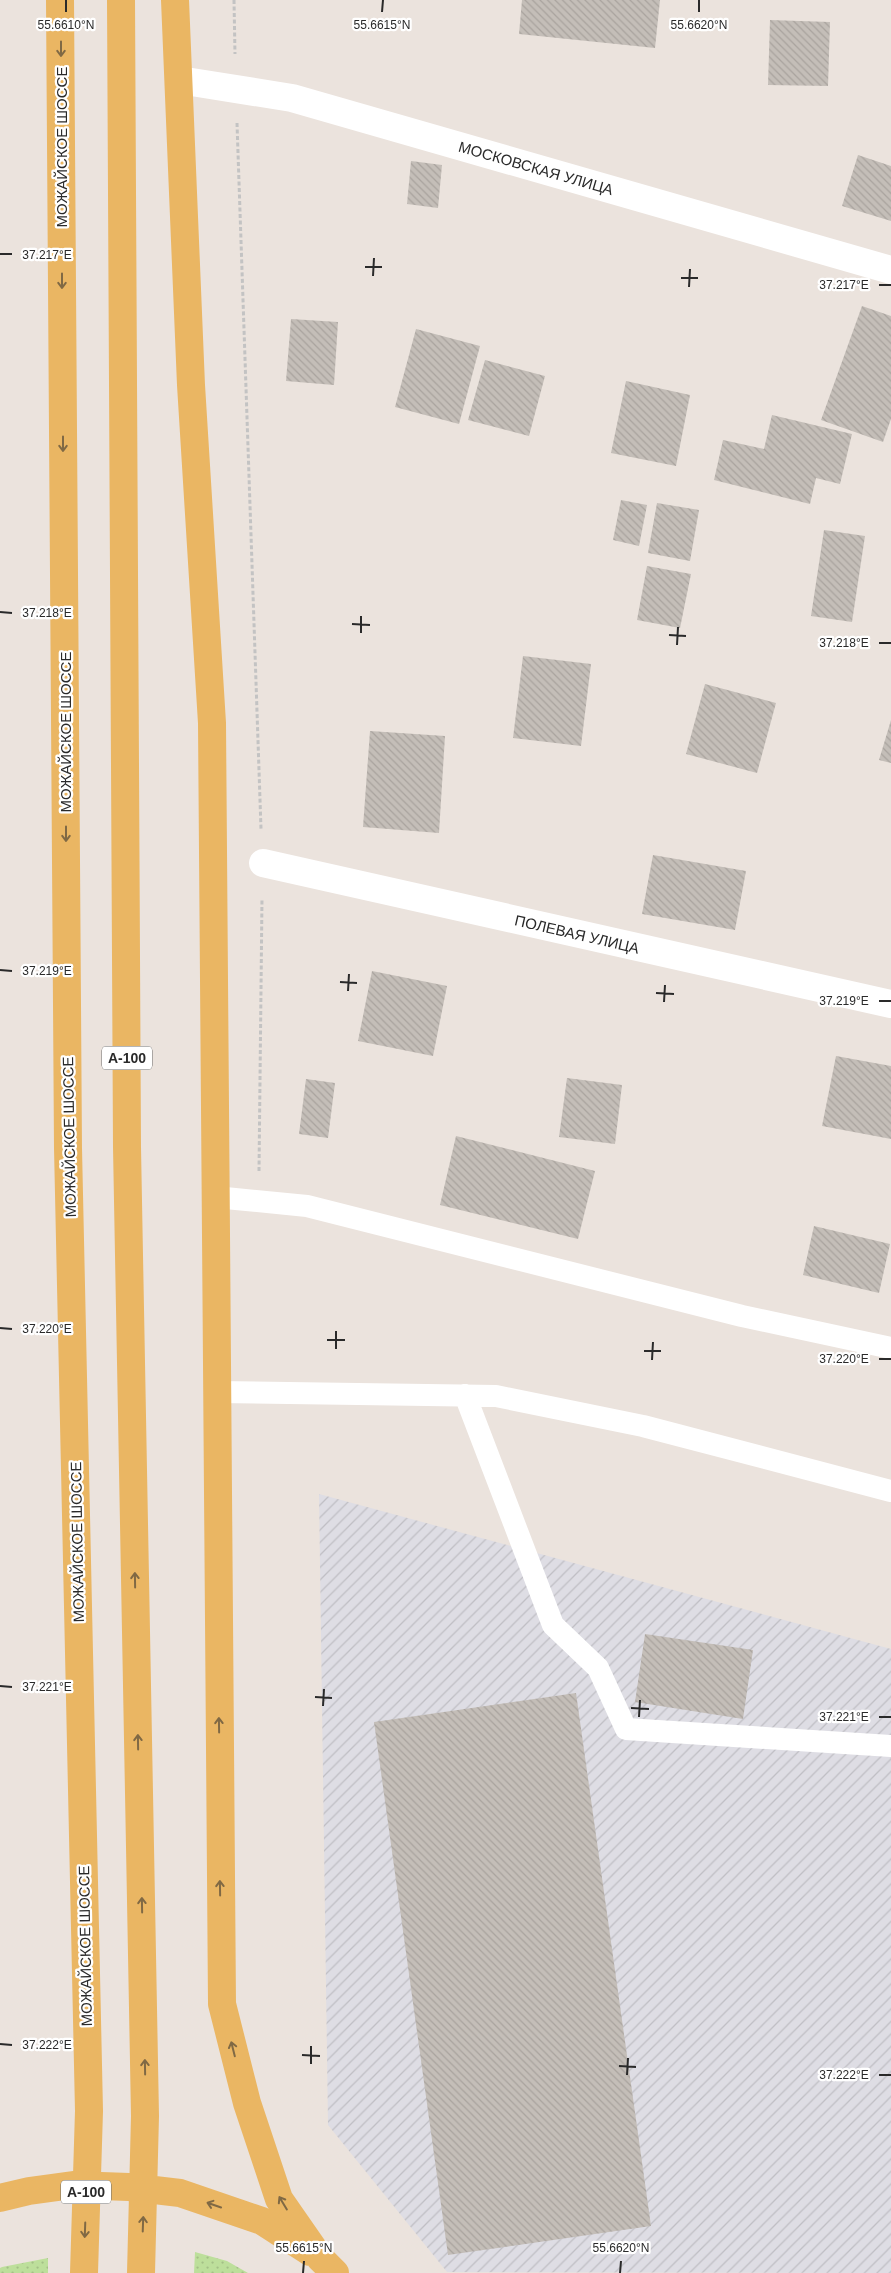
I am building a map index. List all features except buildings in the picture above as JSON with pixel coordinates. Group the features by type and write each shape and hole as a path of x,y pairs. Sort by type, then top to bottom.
{"main road":[{"name":"МОЖАЙСКОЕ ШОССЕ","path":"60,0 68,1148 89,2111 84,2273"},
{"name":"А-100","path":"121,0 127,1137 146,2116 141,2273"},
{"path":"175,0 191,385 212,723 222,2004 247,2103 279,2200 327,2265"},
{"path":"0,2198 29,2191 73,2185 129,2187 180,2193 262,2221 327,2265"}],"street":[{"name":"МОСКОВСКАЯ УЛИЦА","path":"178,80 292,98 891,270"},
{"name":"ПОЛЕВАЯ УЛИЦА","path":"263,863 891,1004"}],"lane":[{"path":"215,1197 307,1206 742,1316 891,1348"},
{"path":"216,1392 496,1396 643,1426 891,1491"},
{"path":"464,1395 553,1625 598,1668 626,1729 891,1746"}],"path":[{"path":"234,0 235,88 263,863 258,1200"}],"shaded area":[{"path":"319,1494 891,1649 891,2273 447,2272 328,2125"}],"green space":[{"path":"195,2252 227,2261 248,2273 194,2273"},
{"path":"48,2258 48,2273 0,2273 0,2268 2,2267"}]}
